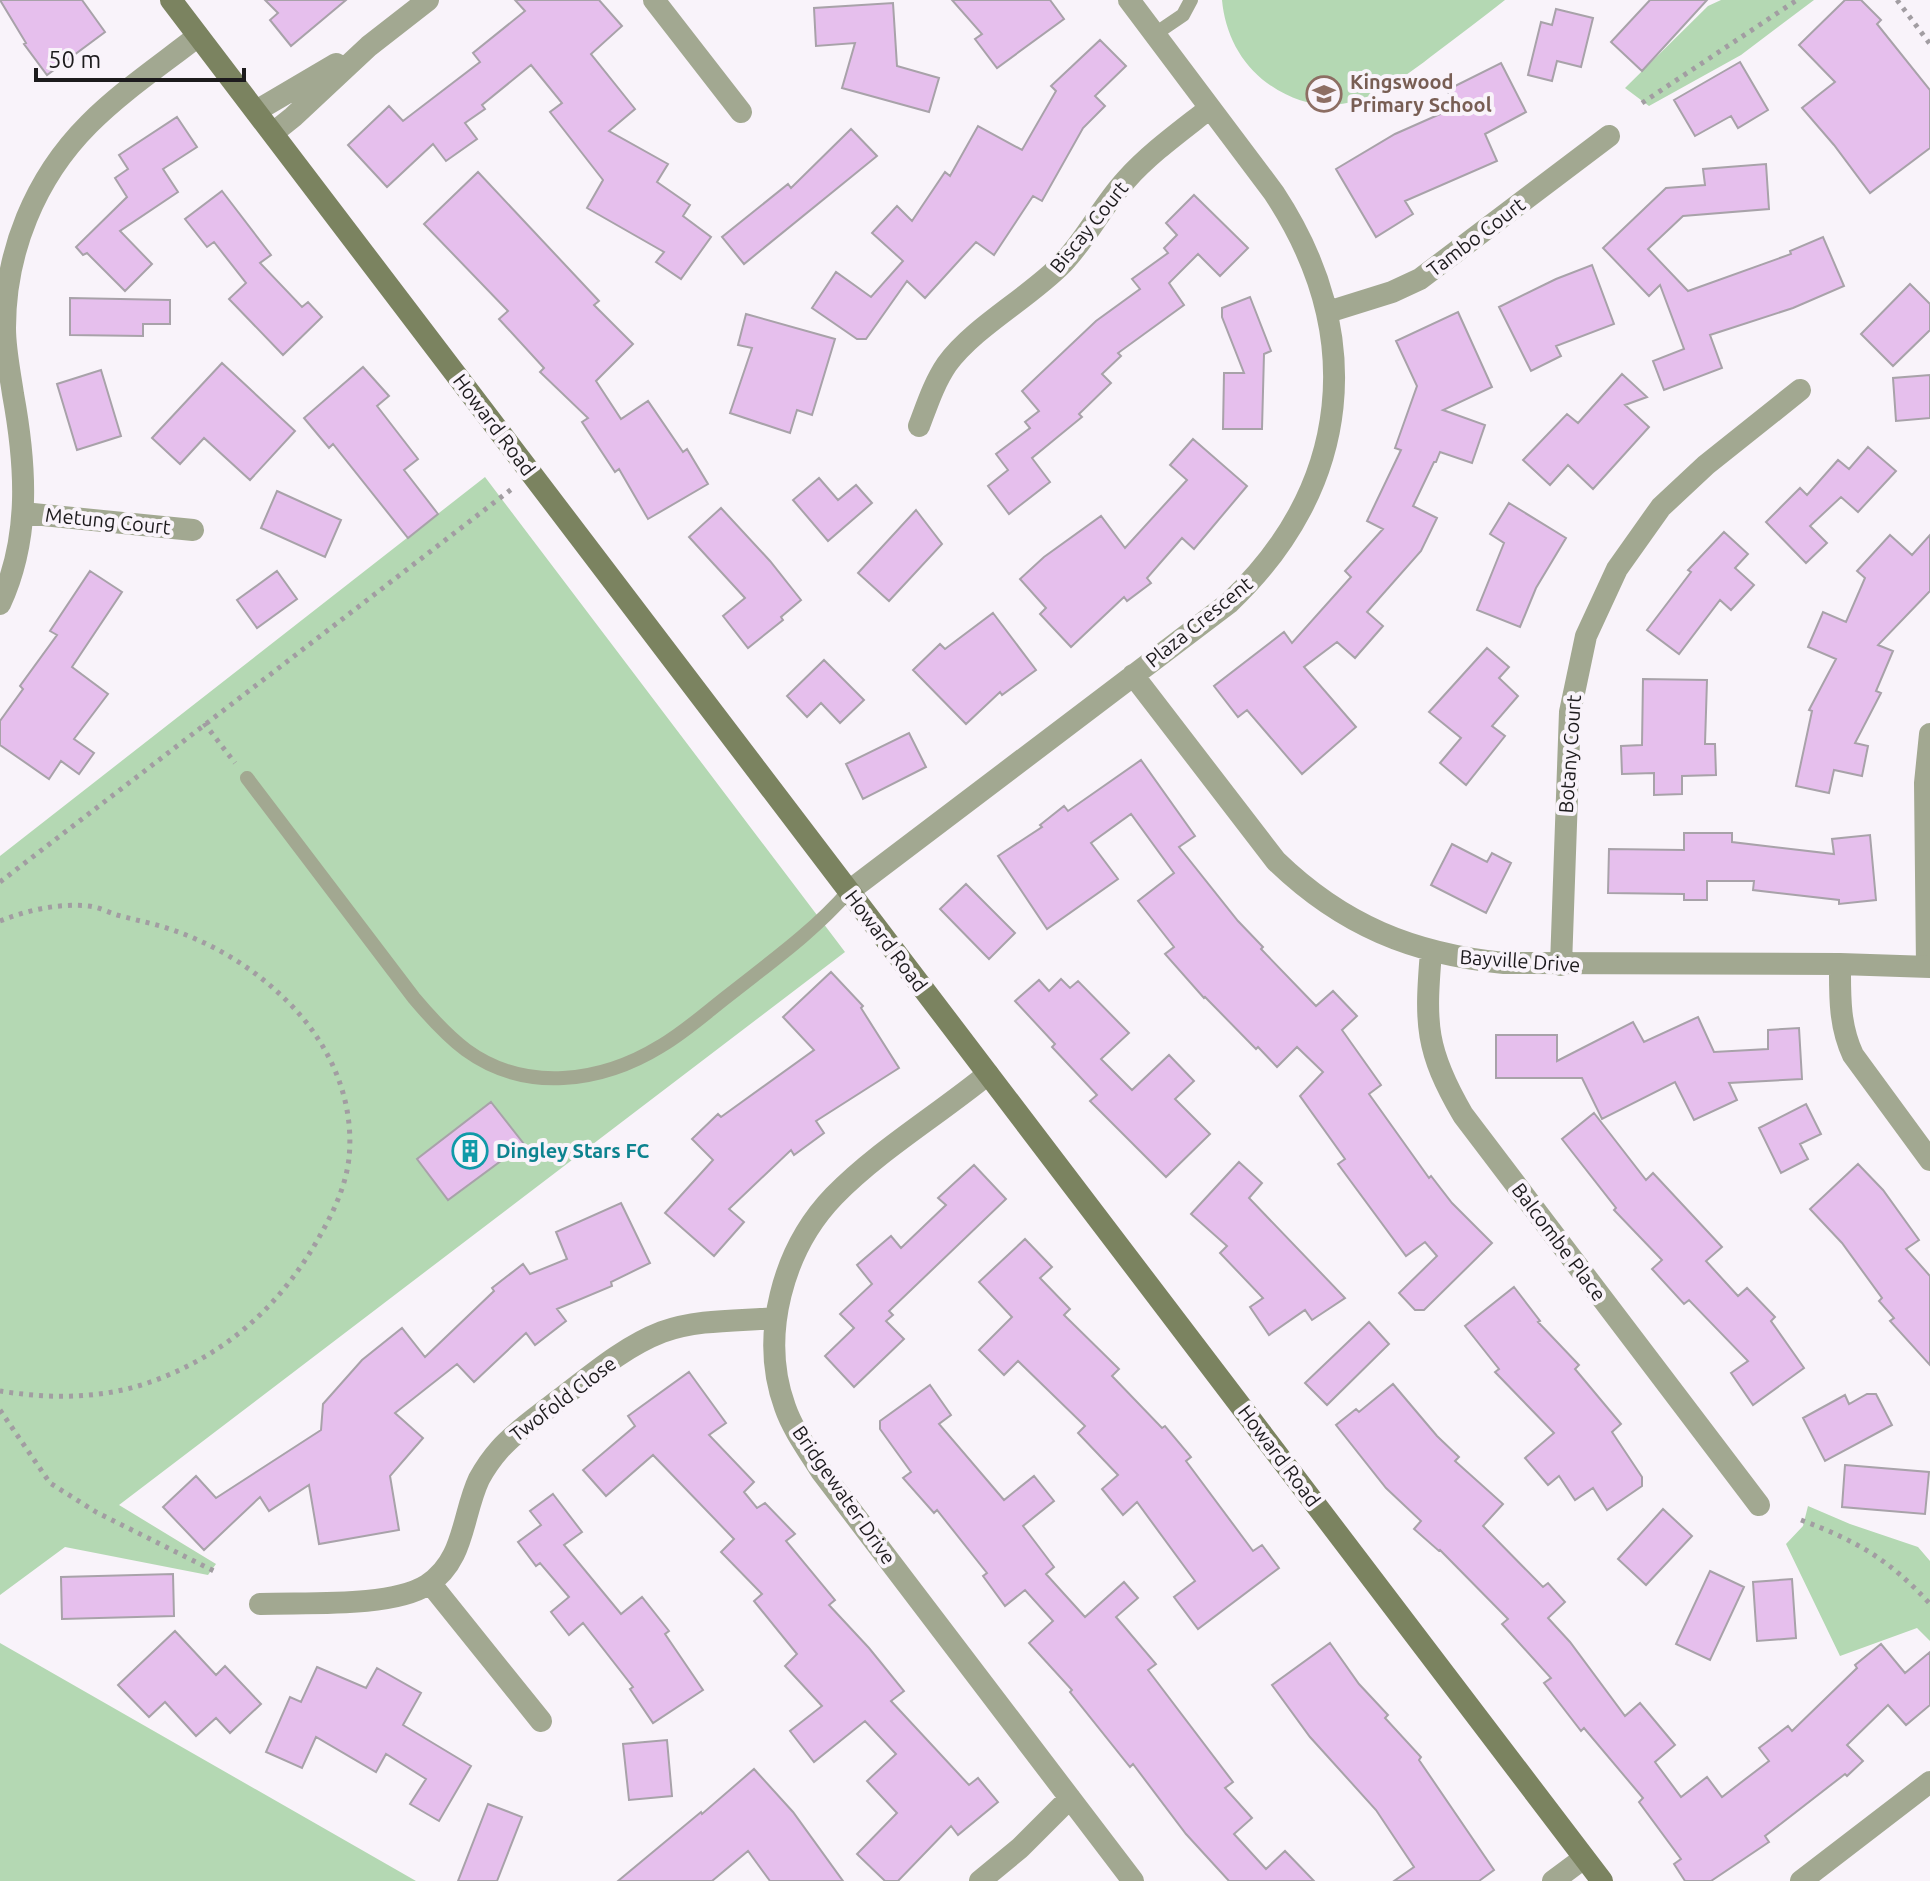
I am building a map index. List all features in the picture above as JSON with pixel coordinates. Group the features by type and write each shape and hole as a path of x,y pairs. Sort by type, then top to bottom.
{"main road":[{"name":"Howard Road","path":"171,0 1602,1881"}],"street":[{"path":"273,133 369,46 428,0"},
{"path":"654,0 741,112"},
{"name":"Plaza Crescent","path":"849,891 1229,603 1276,553 1311,491 1333,407 1335,367 1328,312 1313,263 1294,224 1129,0"},
{"path":"0,604 16,554 23,513 23,449 5,327 13,259 21,228 49,174 88,125 115,100 198,36"},
{"path":"256,111 369,46"},
{"name":"Biscay Court","path":"919,426 933,389 947,365 962,348 1056,270 1077,247 1127,179 1210,108"},
{"name":"Tambo Court","path":"1328,312 1392,292 1420,279 1609,136"},
{"name":"Botany Court","path":"1561,965 1570,712 1590,626 1617,569 1661,507 1706,465 1800,390"},
{"path":"0,450 23,449"},
{"name":"Metung Court","path":"23,513 193,530"},
{"name":"Bayville Drive","path":"1133,675 1276,861 1330,907 1398,941 1462,959 1504,963 1928,967"},
{"path":"1928,967 1925,783 1930,734"},
{"name":"Balcombe Place","path":"1431,952 1428,1031 1446,1086 1463,1115 1759,1505"},
{"path":"1840,964 1842,1021 1853,1055 1930,1160"},
{"name":"Bridgewater Drive","path":"988,1074 858,1174 815,1218 784,1278 776,1318 779,1383 796,1431 821,1471 1133,1881"},
{"name":"Twofold Close","path":"260,1604 399,1597 430,1583 454,1557 474,1490 484,1468 501,1448 530,1423 623,1353 664,1331 695,1323 776,1318"},
{"path":"430,1583 541,1721"},
{"path":"1801,1881 1930,1782"},
{"path":"980,1881 1020,1848 1070,1798"},
{"path":"1553,1881 1584,1858"}],"lane":[{"path":"1155,34 1183,15 1191,0"},
{"path":"247,778 441,1030 468,1051 515,1074 573,1079 606,1072 650,1053 820,923 849,891"}],"path":[{"path":"1642,103 1797,0"},
{"path":"1897,0 1930,44"},
{"path":"0,882 532,474"},
{"path":"204,723 247,778"},
{"path":"0,921 23,912 60,906 91,906 186,934 248,968 304,1017 322,1041 344,1095 349,1123 349,1157 344,1184 308,1257 282,1294 253,1322 217,1349 166,1376 117,1392 77,1398 28,1396 0,1391"},
{"path":"0,1410 37,1469 50,1483 96,1512 214,1571"},
{"path":"1801,1520 1824,1528 1881,1558 1904,1575 1930,1604"}],"green space":[{"name":"Kingswood Primary School","path":"1222,0 1505,0 1397,81 1357,100 1336,105 1314,104 1291,97 1257,75 1230,35"},
{"path":"1721,0 1814,0 1741,55 1649,106 1625,88 1708,6"},
{"path":"485,477 845,952 119,1505 216,1564 208,1575 65,1547 0,1595 0,856"},
{"path":"1808,1506 1918,1547 1930,1561 1930,1641 1917,1628 1840,1656 1786,1544 1803,1526"},
{"path":"0,1643 416,1881 0,1881"}],"building":[{"path":"0,0 82,0 105,32 47,75 24,44"},
{"path":"265,0 346,0 291,46 270,20 278,13"},
{"path":"515,0 599,0 622,26 591,54 635,109 609,131 668,164 657,182 690,205 683,216 711,237 681,279 656,262 664,252 587,208 603,180 550,112 562,103 531,65 482,105 485,109 465,123 477,139 446,161 433,144 387,187 348,145 389,106 403,121 480,62 473,53 525,11"},
{"path":"952,0 1050,0 1064,19 997,68 975,39 982,34"},
{"path":"1650,0 1707,0 1642,71 1611,42"},
{"path":"1845,0 1861,0 1881,20 1877,24 1930,90 1930,148 1870,193 1802,108 1835,82 1799,45"},
{"path":"893,3 897,66 939,78 929,112 842,88 855,43 816,46 814,8"},
{"path":"1556,9 1593,18 1581,67 1557,61 1552,81 1528,75 1541,22 1552,25"},
{"path":"1100,40 1126,66 1095,96 1105,106 1083,128 1042,201 1033,196 994,255 976,242 925,298 907,281 866,339 857,339 812,308 836,272 871,297 903,261 872,233 897,206 912,221 945,172 950,176 978,126 1022,150 1056,91 1051,86"},
{"path":"1740,62 1768,110 1738,128 1731,116 1695,136 1674,100"},
{"path":"1501,63 1526,112 1485,134 1497,161 1405,201 1413,214 1376,237 1336,169 1395,134 1456,107 1447,90"},
{"path":"177,117 197,147 163,169 178,192 120,231 152,264 125,291 87,253 83,255 76,247 127,197 115,178 128,169 119,155"},
{"path":"851,129 877,156 744,264 722,237 788,184 791,188"},
{"path":"1766,164 1769,209 1683,216 1648,249 1688,291 1791,254 1790,251 1823,237 1844,286 1793,308 1710,335 1722,368 1664,390 1653,361 1684,349 1660,285 1649,296 1603,248 1666,188 1705,185 1703,169"},
{"path":"478,172 599,301 594,305 633,344 596,381 621,419 648,401 683,452 687,449 708,484 648,519 619,469 615,472 582,422 588,418 540,372 544,368 499,319 508,311 424,224"},
{"path":"222,191 271,255 260,263 302,307 308,302 322,317 283,355 229,299 246,283 214,242 207,247 185,219"},
{"path":"1194,195 1248,248 1220,276 1198,254 1169,283 1184,305 1118,353 1121,356 1102,374 1111,383 1079,414 1082,417 1032,458 1050,482 1009,514 988,486 1008,470 996,454 1030,428 1025,422 1039,411 1022,391 1096,321 1140,289 1132,279 1168,253 1164,248 1177,235 1166,223"},
{"path":"1592,265 1614,324 1556,346 1561,356 1531,371 1499,307"},
{"path":"1910,284 1930,304 1930,330 1893,366 1861,334"},
{"path":"1250,297 1271,351 1264,354 1262,429 1223,429 1224,373 1244,373 1222,317 1222,308"},
{"path":"70,298 170,300 170,324 143,324 143,336 70,335"},
{"path":"1458,312 1492,387 1443,410 1485,425 1472,463 1440,452 1434,462 1413,506 1437,518 1421,551 1367,612 1383,626 1355,658 1337,642 1304,667 1356,727 1302,774 1247,710 1238,717 1214,686 1284,632 1292,643 1351,577 1345,571 1383,529 1367,521 1401,450 1395,448 1417,386 1396,341"},
{"path":"746,314 835,339 812,415 797,410 790,433 730,413 752,348 738,345"},
{"path":"222,363 295,431 250,480 204,438 180,464 152,438"},
{"path":"363,367 389,396 377,406 418,459 404,470 438,514 408,538 333,444 329,448 304,418"},
{"path":"101,370 121,436 77,450 57,384"},
{"path":"1622,374 1647,397 1625,405 1649,427 1593,489 1568,465 1550,485 1523,460 1567,414 1578,423"},
{"path":"1930,375 1930,418 1896,421 1893,378"},
{"path":"1193,439 1247,486 1194,549 1182,538 1147,578 1151,583 1127,601 1124,597 1071,647 1040,614 1046,608 1020,579 1044,557 1101,516 1125,548 1187,480 1170,465"},
{"path":"1868,447 1896,471 1858,512 1841,497 1810,526 1827,543 1806,563 1766,522 1800,488 1807,495 1838,460 1849,469"},
{"path":"819,478 838,500 856,485 872,503 828,541 793,500"},
{"path":"277,491 341,520 325,557 261,528"},
{"path":"1509,503 1566,538 1536,588 1520,627 1477,610 1504,543 1490,534"},
{"path":"721,508 801,600 781,617 783,620 748,648 723,616 745,598 689,537"},
{"path":"916,510 942,544 889,601 858,573"},
{"path":"1724,532 1748,554 1735,568 1754,585 1731,610 1720,600 1679,654 1647,630 1691,572 1688,570"},
{"path":"1890,535 1912,555 1930,535 1930,591 1878,645 1893,651 1876,691 1881,693 1855,743 1868,746 1862,776 1834,770 1829,793 1796,786 1812,711 1809,710 1836,659 1808,647 1823,612 1846,622 1865,578 1857,571"},
{"path":"90,571 122,592 72,667 108,694 74,739 94,753 79,774 61,761 49,779 0,745 0,721 23,689 20,686 57,635 50,631"},
{"path":"277,571 297,599 257,628 237,600"},
{"path":"993,613 1036,670 1002,695 1000,692 966,724 913,670 940,644 945,649"},
{"path":"1487,648 1509,667 1499,678 1518,696 1492,726 1505,736 1466,785 1440,763 1461,738 1429,712"},
{"path":"824,660 864,700 840,723 821,703 807,717 787,696"},
{"path":"1643,679 1707,680 1705,744 1715,744 1716,775 1682,776 1682,794 1654,795 1654,773 1622,774 1621,746 1642,745"},
{"path":"909,733 926,767 863,799 846,764"},
{"path":"1141,760 1195,836 1179,847 1238,921 1263,947 1261,949 1316,1006 1333,991 1357,1016 1342,1030 1381,1085 1369,1094 1429,1178 1431,1176 1452,1203 1492,1243 1424,1310 1415,1310 1399,1293 1437,1256 1425,1242 1406,1256 1338,1164 1345,1159 1300,1096 1323,1072 1297,1047 1277,1067 1204,998 1165,954 1174,947 1138,901 1174,873 1131,814 1091,843 1118,879 1047,929 998,856 1042,827 1040,825 1064,806 1068,811"},
{"path":"1684,833 1732,833 1732,842 1834,854 1832,839 1870,835 1876,900 1839,904 1839,900 1753,890 1754,881 1707,881 1707,900 1684,900 1684,894 1608,893 1609,849 1684,850"},
{"path":"1452,844 1487,862 1492,853 1511,863 1486,913 1431,885"},
{"path":"966,884 1015,933 989,959 940,909"},
{"path":"831,972 863,1006 861,1008 899,1068 816,1121 824,1133 794,1155 791,1150 729,1209 744,1222 714,1256 665,1213 713,1160 692,1139 718,1114 721,1117 814,1050 783,1017"},
{"path":"1061,979 1070,988 1078,981 1129,1033 1101,1059 1132,1090 1169,1055 1194,1081 1175,1099 1210,1134 1166,1177 1090,1101 1097,1095 1015,1001 1039,980 1049,991"},
{"path":"1698,1017 1714,1052 1768,1049 1768,1030 1799,1028 1802,1079 1729,1083 1737,1100 1694,1120 1675,1082 1602,1119 1582,1078 1496,1078 1496,1035 1557,1035 1557,1061 1633,1022 1644,1042"},
{"name":"Dingley Stars FC","path":"491,1102 524,1144 448,1200 417,1159"},
{"path":"1806,1104 1821,1134 1800,1144 1808,1159 1781,1173 1759,1128"},
{"path":"1594,1113 1646,1180 1653,1173 1722,1247 1706,1261 1738,1296 1747,1288 1775,1317 1771,1321 1804,1368 1753,1405 1731,1373 1748,1361 1689,1300 1684,1304 1652,1269 1662,1260 1614,1210 1616,1208 1562,1139"},
{"path":"1239,1162 1262,1183 1249,1198 1345,1298 1312,1320 1305,1310 1269,1335 1250,1307 1263,1298 1220,1253 1227,1246 1191,1214"},
{"path":"1858,1164 1883,1190 1919,1240 1906,1249 1930,1276 1930,1365 1890,1321 1894,1318 1879,1301 1882,1298 1842,1243 1810,1209"},
{"path":"974,1165 1006,1199 889,1311 893,1315 886,1321 904,1339 854,1387 825,1356 854,1328 840,1314 872,1284 857,1265 891,1236 901,1248 946,1205 938,1198"},
{"path":"621,1203 650,1263 611,1282 612,1286 557,1309 566,1321 535,1345 526,1333 474,1382 457,1364 395,1413 423,1438 390,1476 399,1530 319,1544 309,1485 269,1511 260,1497 204,1550 163,1507 196,1476 216,1498 321,1430 323,1404 362,1360 402,1328 425,1357 494,1291 492,1288 523,1264 530,1274 567,1259 556,1232"},
{"path":"1025,1239 1052,1267 1040,1278 1070,1309 1064,1315 1119,1369 1112,1376 1162,1428 1165,1426 1191,1457 1186,1461 1253,1551 1262,1545 1279,1568 1198,1629 1174,1597 1195,1581 1137,1502 1123,1515 1102,1489 1118,1475 1078,1433 1085,1426 1018,1361 1004,1375 979,1350 1012,1317 979,1282"},
{"path":"1514,1287 1538,1322 1579,1365 1575,1369 1621,1424 1612,1432 1642,1477 1642,1486 1607,1510 1593,1488 1575,1500 1559,1476 1548,1485 1525,1458 1554,1433 1495,1372 1499,1369 1465,1326"},
{"path":"1369,1322 1389,1344 1327,1405 1305,1383"},
{"path":"689,1372 726,1423 709,1435 754,1482 744,1492 757,1508 765,1503 795,1534 786,1541 835,1600 829,1605 904,1691 891,1701 969,1785 978,1778 998,1802 958,1835 951,1826 898,1881 885,1881 857,1854 897,1813 867,1781 896,1754 865,1721 814,1762 790,1731 822,1706 785,1666 797,1654 754,1601 762,1594 721,1552 734,1539 653,1455 606,1496 583,1470 635,1426 628,1416"},
{"path":"1393,1384 1459,1457 1455,1461 1503,1504 1483,1526 1543,1587 1548,1583 1565,1602 1548,1618 1570,1642 1625,1716 1640,1703 1675,1745 1655,1762 1681,1797 1707,1777 1722,1797 1769,1761 1759,1748 1788,1726 1792,1731 1857,1668 1855,1665 1881,1644 1905,1673 1930,1652 1930,1705 1906,1725 1888,1705 1847,1745 1863,1761 1847,1776 1845,1774 1765,1836 1769,1842 1711,1881 1685,1881 1674,1864 1681,1859 1639,1802 1643,1798 1584,1728 1581,1731 1544,1683 1551,1678 1502,1624 1508,1619 1440,1550 1414,1529 1421,1521 1386,1488 1336,1425 1356,1409 1359,1412"},
{"path":"930,1385 951,1415 939,1424 1004,1500 1034,1476 1054,1501 1023,1526 1054,1567 1046,1574 1085,1617 1124,1582 1138,1598 1116,1617 1156,1664 1148,1670 1233,1782 1225,1788 1252,1818 1234,1834 1266,1869 1285,1851 1314,1881 1229,1881 1186,1834 1133,1764 1130,1767 1070,1692 1072,1690 1029,1643 1053,1621 1025,1590 1005,1606 983,1576 987,1573 937,1510 934,1513 903,1478 911,1472 880,1429 880,1421"},
{"path":"1867,1394 1876,1394 1892,1425 1825,1461 1803,1418 1845,1395 1849,1404"},
{"path":"1845,1465 1929,1472 1925,1514 1842,1507"},
{"path":"553,1494 582,1532 564,1545 621,1614 642,1597 669,1631 665,1634 703,1690 653,1723 630,1689 633,1687 583,1623 569,1635 551,1612 569,1597 540,1563 536,1566 518,1542 541,1525 530,1511"},
{"path":"1663,1509 1692,1536 1646,1585 1618,1559"},
{"path":"1710,1571 1744,1587 1710,1660 1676,1644"},
{"path":"173,1574 174,1616 62,1619 61,1577"},
{"path":"1792,1579 1796,1638 1757,1641 1753,1582"},
{"path":"175,1631 216,1675 225,1666 261,1704 230,1733 216,1718 196,1736 165,1702 149,1717 118,1685"},
{"path":"1330,1643 1359,1684 1388,1715 1385,1718 1421,1757 1419,1760 1494,1870 1479,1881 1394,1881 1414,1867 1376,1810 1310,1737 1272,1685"},
{"path":"317,1667 366,1688 377,1668 421,1693 403,1725 471,1766 439,1821 410,1804 426,1779 386,1754 376,1772 316,1737 302,1768 266,1752 290,1697 301,1702"},
{"path":"667,1740 672,1796 629,1800 623,1744"},
{"path":"754,1769 793,1812 843,1881 770,1881 748,1851 712,1881 618,1881 702,1814"},
{"path":"488,1804 522,1817 497,1881 458,1881"}],"place":[{"name":"Kingswood Primary School","path":"1324,94"},
{"name":"Dingley Stars FC","path":"470,1151"}]}
